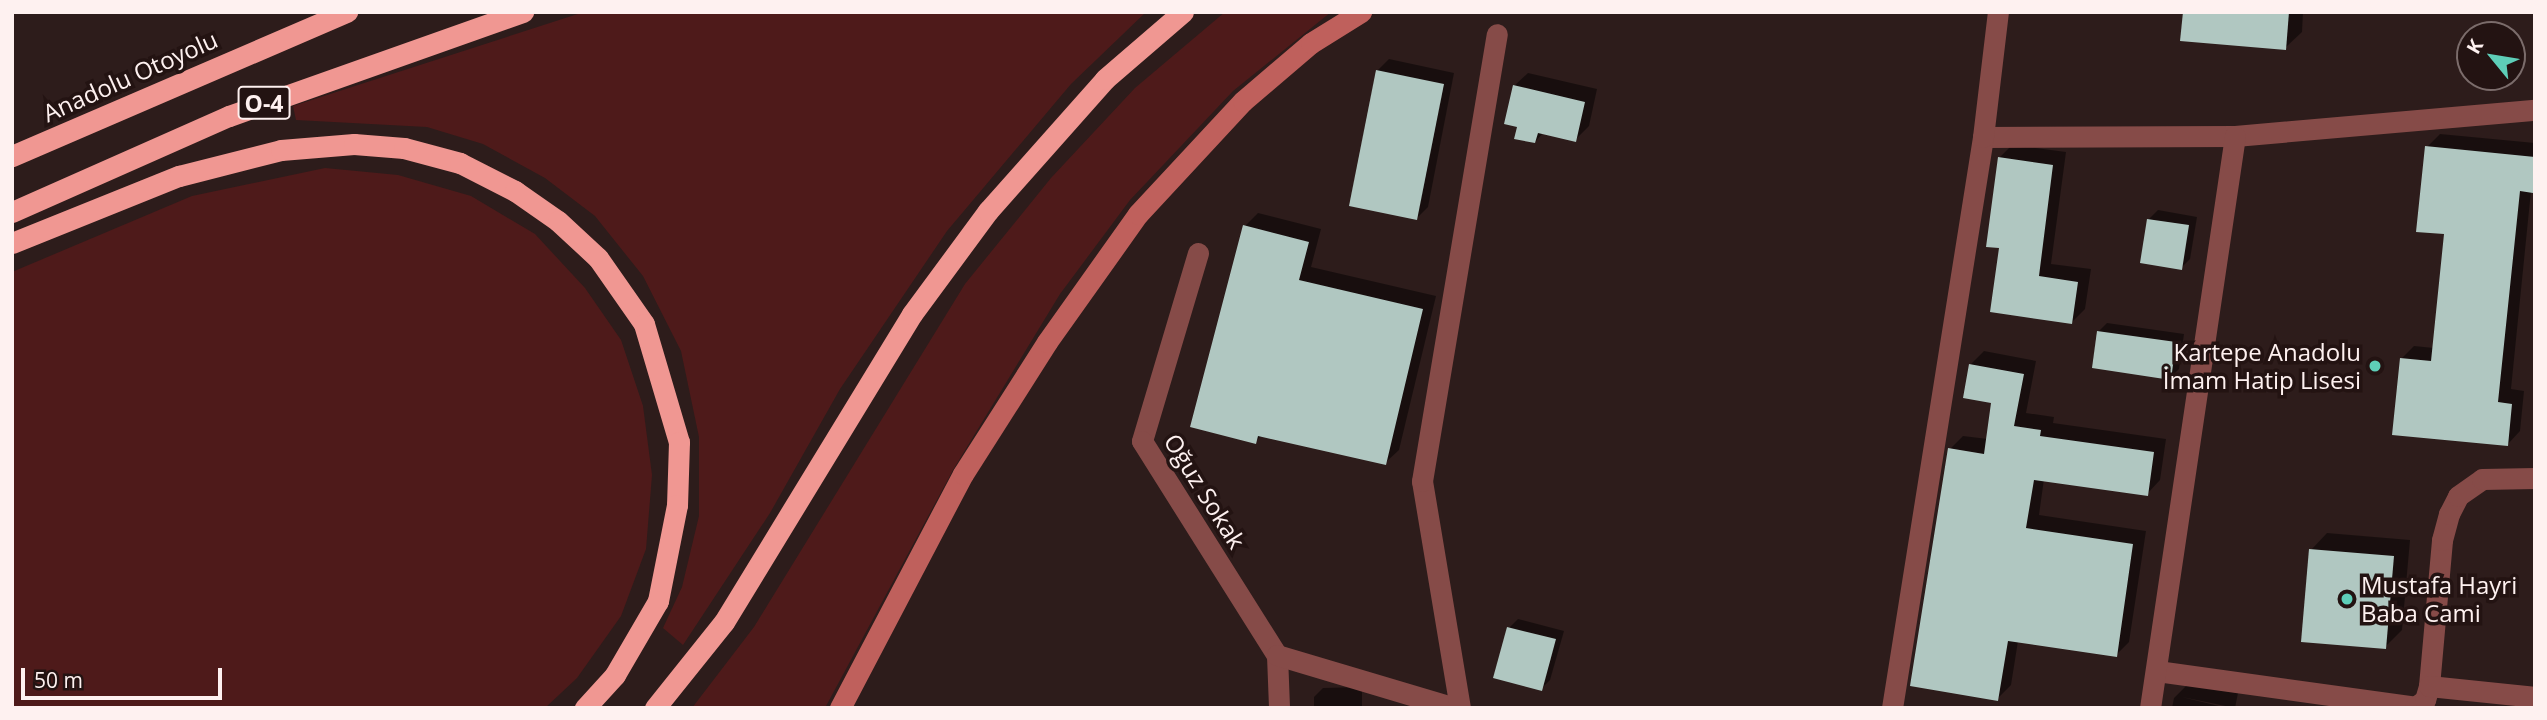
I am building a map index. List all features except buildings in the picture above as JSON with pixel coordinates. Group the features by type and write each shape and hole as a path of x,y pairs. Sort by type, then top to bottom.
{"highway":[{"name":"Anadolu Otoyolu","path":"12,156 346,12"},
{"name":"O-4","path":"12,212 229,116 523,12"},
{"path":"655,708 724,622 912,314 988,211 1105,79 1183,12"},
{"path":"12,243 179,176 281,150 354,144 404,148 460,163 515,191 558,221 598,258 643,324 679,442 677,505 658,601 615,676 585,708"}],"street":[{"path":"840,708 963,474 1047,342 1138,214 1243,101 1311,43 1361,12"},
{"path":"1892,708 1983,137 1998,12"},
{"path":"1460,708 1422,481 1497,34"},
{"path":"1983,137 2235,136 2535,110"},
{"path":"2150,708 2235,136"},
{"name":"Oğuz Sokak","path":"1198,253 1142,441 1276,655 1279,708"},
{"path":"2157,671 2399,707 2415,707 2425,700 2430,686 2442,540 2449,514 2458,496 2482,479 2535,478"},
{"path":"1276,655 1455,708"},
{"path":"2430,686 2535,697"}],"shaded area":[{"path":"584,12 1146,12 1071,84 947,231 840,389 770,513 683,645 663,628 682,587 699,516 699,437 681,351 643,276 595,216 545,178 483,144 427,127 296,120 293,106"},
{"path":"1225,12 1331,12 1233,91 1130,200 1060,294 953,470 825,708 692,708 754,627 965,284 1051,178 1135,88"},
{"path":"325,168 398,175 471,196 535,234 585,288 621,340 643,406 652,475 646,549 621,616 577,678 545,708 12,708 12,272 192,196"}],"place":[{"name":"Kartepe Anadolu İmam Hatip Lisesi","path":"2375,366"},
{"name":"Mustafa Hayri Baba Cami","path":"2347,599"}]}
